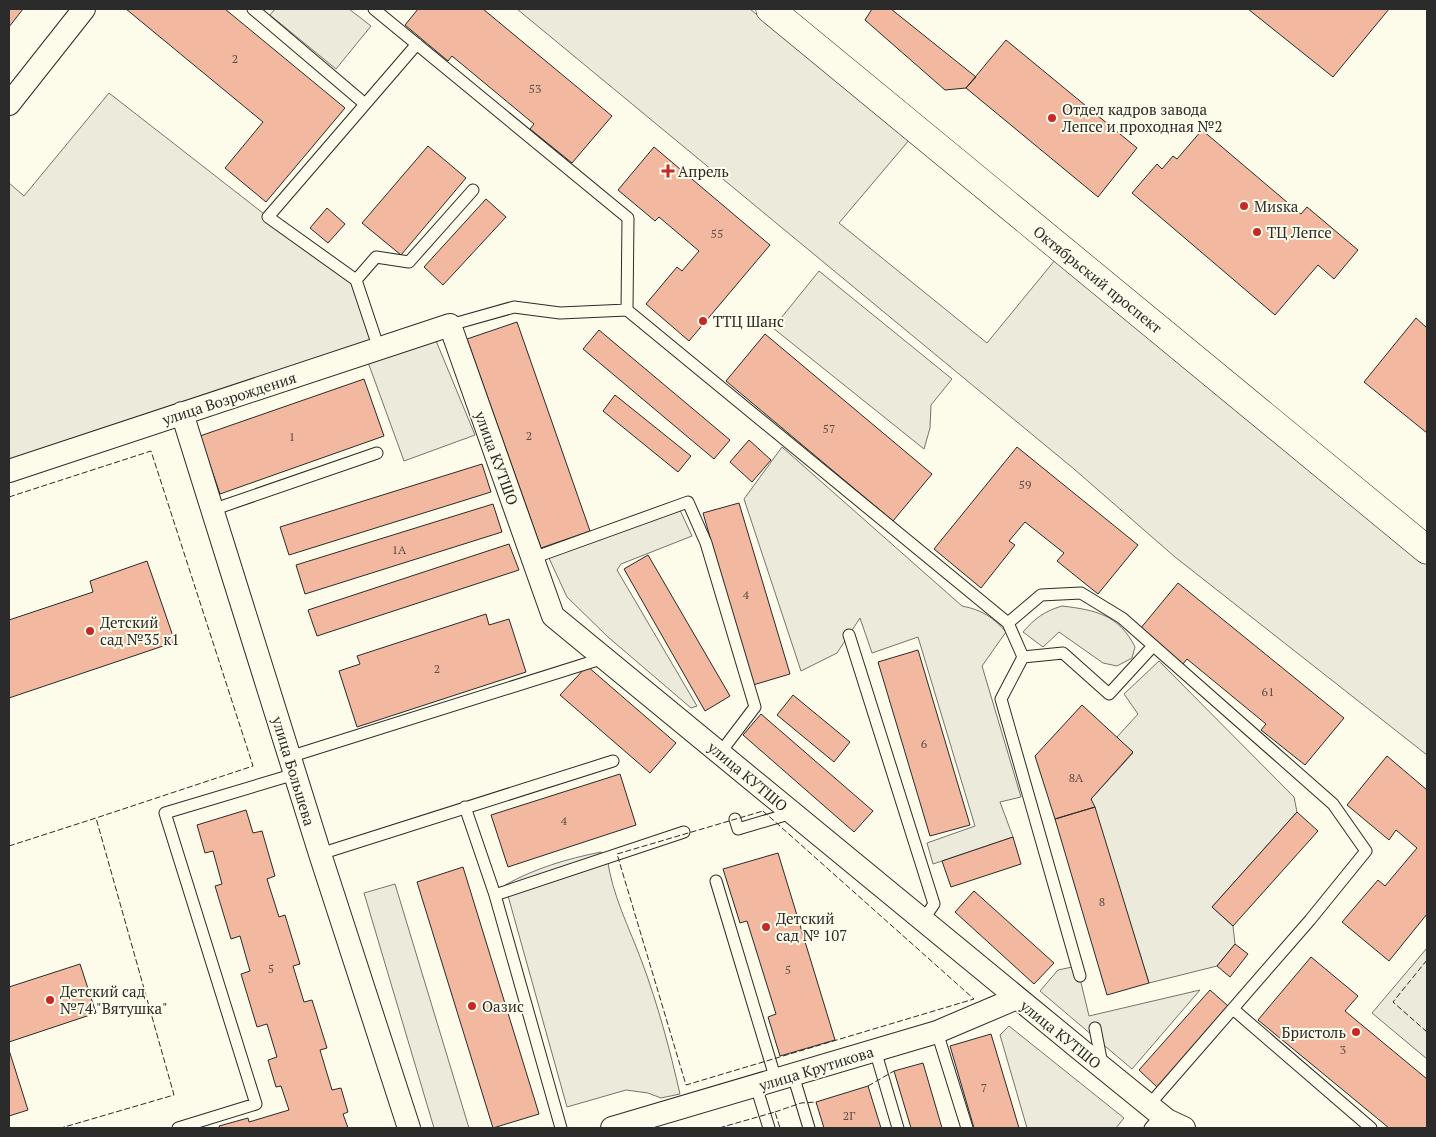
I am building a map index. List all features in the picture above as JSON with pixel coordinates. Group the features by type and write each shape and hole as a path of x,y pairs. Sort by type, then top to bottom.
{"main road":[{"name":"Октябрьский проспект","path":"770,9 1427,550"}],"street":[{"path":"9,104 84,9"},
{"name":"улица Возрождения","path":"9,471 450,325"},
{"name":"улица КУТШО","path":"450,325 554,616 1103,1068 1153,1116 1184,1128"},
{"name":"улица Большева","path":"182,414 408,1128"},
{"name":"улица Крутикова","path":"612,1128 937,1032 1018,998"}],"lane":[{"path":"253,9 365,104"},
{"path":"374,9 628,218 627,310"},
{"path":"378,349 356,280 268,217 417,44"},
{"path":"356,280 376,257 409,262 473,190"},
{"path":"450,325 514,307 560,313 627,310 1008,623 1023,657"},
{"path":"212,510 377,453"},
{"path":"533,558 688,502 706,543 755,707 720,753"},
{"path":"1008,623 1041,595 1081,593 1122,618 1333,804 1366,851 1233,1008 1153,1116"},
{"path":"849,635 934,904 923,920"},
{"path":"1023,657 1063,653 1109,694 1153,646"},
{"path":"1023,657 1001,699 1080,976"},
{"path":"178,1128 256,1104 165,813 292,765 604,658"},
{"path":"320,854 613,761"},
{"path":"465,807 494,895 561,1128"},
{"path":"735,819 738,829 792,813"},
{"path":"494,895 684,832"},
{"path":"716,881 775,1080 809,1128"},
{"path":"1233,1008 1371,1128"},
{"path":"1095,1028 1103,1068"},
{"path":"937,1032 967,1128"},
{"path":"875,1050 898,1128"},
{"path":"769,1128 775,1080"}],"shaded area":[{"path":"275,9 349,9 371,26 336,69 270,15"},
{"path":"517,9 750,9 889,125 910,139 839,223 987,343 1055,260 1427,564 1427,755 1175,557 1074,469"},
{"path":"109,93 268,217 356,280 379,348 432,331 475,435 404,461 365,354 9,471 9,183 24,196"},
{"path":"819,271 952,379 931,405 930,428 924,449 773,328"},
{"path":"782,447 962,606 987,615 1006,632 982,666 1021,797 1000,802 1013,837 933,864 927,843 975,826 918,637 872,653 860,618 837,653 801,671 744,499"},
{"path":"679,508 692,536 621,564 617,570 697,706 691,708 608,637 567,597 548,556"},
{"path":"1062,606 1096,612 1114,621 1129,636 1135,647 1132,658 1117,666 1103,663 1059,632 1043,647 1023,632 1050,610"},
{"path":"1159,661 1294,797 1297,812 1212,907 1233,926 1235,944 1217,966 1149,983 1091,799 1133,753 1117,737 1138,714 1124,694"},
{"path":"601,852 607,857 617,898 653,995 668,1044 680,1094 661,1098 648,1093 626,1090 567,1107 505,885 552,865"},
{"path":"395,884 469,1128 434,1128 364,893"},
{"path":"1427,948 1427,1059 1372,1013"},
{"path":"1077,966 1089,1016 1200,990 1132,1069 1040,991 1058,970"},
{"path":"1009,1026 1124,1118 1116,1128 1027,1128 1000,1035"}],"building":[{"path":"9,9 23,9 9,27"},
{"path":"126,9 225,9 345,108 266,202 225,168 263,122"},
{"path":"418,9 483,9 612,116 572,163 530,129 534,124 452,56 448,61 405,25"},
{"path":"872,9 891,9 976,77 966,88 945,90 865,20"},
{"path":"1248,9 1389,9 1333,77"},
{"name":"Отдел кадров завода Лепсе и проходная №2","path":"1006,40 1137,148 1098,197 966,88"},
{"name":"ТЦ Лепсе","path":"1202,130 1301,214 1307,207 1358,250 1334,279 1318,265 1275,315 1132,193 1157,164 1162,169 1173,156 1177,159"},
{"path":"428,146 466,178 401,255 362,223"},
{"path":"654,147 770,245 689,341 646,304 677,267 682,271 699,251 659,217 655,221 618,190"},
{"path":"486,199 506,217 443,285 424,267"},
{"path":"327,208 345,224 328,243 310,228"},
{"path":"1416,318 1427,328 1427,433 1364,382"},
{"path":"517,322 590,531 541,548 467,339"},
{"path":"599,330 730,440 714,459 583,349"},
{"path":"765,334 932,474 893,521 726,381"},
{"path":"364,379 384,436 220,494 200,436"},
{"path":"615,395 691,456 678,472 603,411"},
{"path":"749,440 771,460 752,482 730,462"},
{"path":"1017,447 1138,545 1098,594 1057,561 1064,553 1025,522 1009,541 1015,545 981,588 934,549"},
{"path":"482,464 491,492 289,555 280,527"},
{"path":"739,503 790,674 753,685 703,513"},
{"path":"493,504 502,532 305,594 296,565"},
{"path":"509,544 519,570 317,636 308,610"},
{"path":"648,555 730,696 705,711 624,569"},
{"name":"Детский сад №35 к1","path":"147,561 175,642 9,698 9,620 93,592 90,581"},
{"path":"1178,583 1344,718 1305,765 1261,730 1266,724 1187,659 1183,664 1140,629"},
{"path":"486,614 489,625 509,619 526,672 357,727 339,671 360,664 357,656"},
{"path":"918,650 970,825 930,836 878,662"},
{"path":"587,666 676,743 650,773 560,695"},
{"path":"793,695 850,742 834,762 777,715"},
{"path":"1082,705 1133,752 1091,799 1095,807 1055,819 1035,756"},
{"path":"761,714 873,811 854,832 743,735"},
{"path":"1387,756 1427,790 1427,914 1389,961 1342,922 1378,880 1385,886 1417,848 1396,830 1389,840 1347,805"},
{"path":"620,774 636,825 508,867 491,815"},
{"path":"1095,807 1149,983 1107,995 1055,819"},
{"path":"246,810 253,833 262,831 275,876 267,879 279,917 285,915 300,964 293,966 304,1002 312,1000 327,1048 320,1050 332,1090 341,1088 348,1112 343,1114 348,1128 220,1128 219,1126 248,1118 249,1122 289,1110 281,1086 276,1087 268,1060 277,1057 267,1024 257,1027 241,974 250,971 240,936 231,939 215,886 222,884 213,851 205,853 197,825"},
{"path":"1297,812 1318,831 1233,926 1212,907"},
{"path":"1013,837 1021,864 951,887 942,861"},
{"name":"Детский сад № 107","path":"778,853 835,1040 780,1056 768,1017 776,1014 747,921 740,923 723,869"},
{"path":"463,867 539,1114 493,1128 417,882"},
{"path":"974,891 1054,963 1034,984 955,912"},
{"path":"1235,944 1248,954 1230,977 1217,966"},
{"path":"1311,957 1358,996 1345,1011 1427,1079 1427,1128 1389,1128 1258,1020"},
{"name":"Детский сад №74 \"Вятушка\"","path":"80,964 96,1013 9,1042 9,987"},
{"path":"1210,990 1228,1006 1157,1087 1139,1070"},
{"path":"991,1034 1019,1128 974,1128 950,1046"},
{"path":"9,1050 28,1110 9,1116"},
{"path":"923,1063 942,1128 911,1128 894,1071"},
{"path":"868,1086 881,1128 824,1128 816,1102"}],"fence":[{"path":"9,497 151,451 253,766 96,818"},
{"path":"763,811 974,999 686,1085 617,854 763,811"},
{"path":"9,846 96,818 174,1095 61,1128"},
{"path":"1427,960 1393,1002 1427,1032"},
{"path":"868,1086 894,1071"},
{"path":"775,1112 801,1103 816,1102"},
{"path":"719,1128 775,1112 780,1128"}],"place":[{"name":"Отдел кадров завода Лепсе и проходная №2","path":"1052,118"},
{"name":"Апрель","path":"668,171"},
{"name":"Миsка","path":"1244,206"},
{"name":"ТЦ Лепсе","path":"1257,232"},
{"name":"ТТЦ Шанс","path":"703,321"},
{"name":"Детский сад №35 к1","path":"90,631"},
{"name":"Детский сад № 107","path":"766,927"},
{"name":"Детский сад №74 \"Вятушка\"","path":"50,1000"},
{"name":"Оазис","path":"472,1006"},
{"name":"Бристоль","path":"1356,1032"}]}
